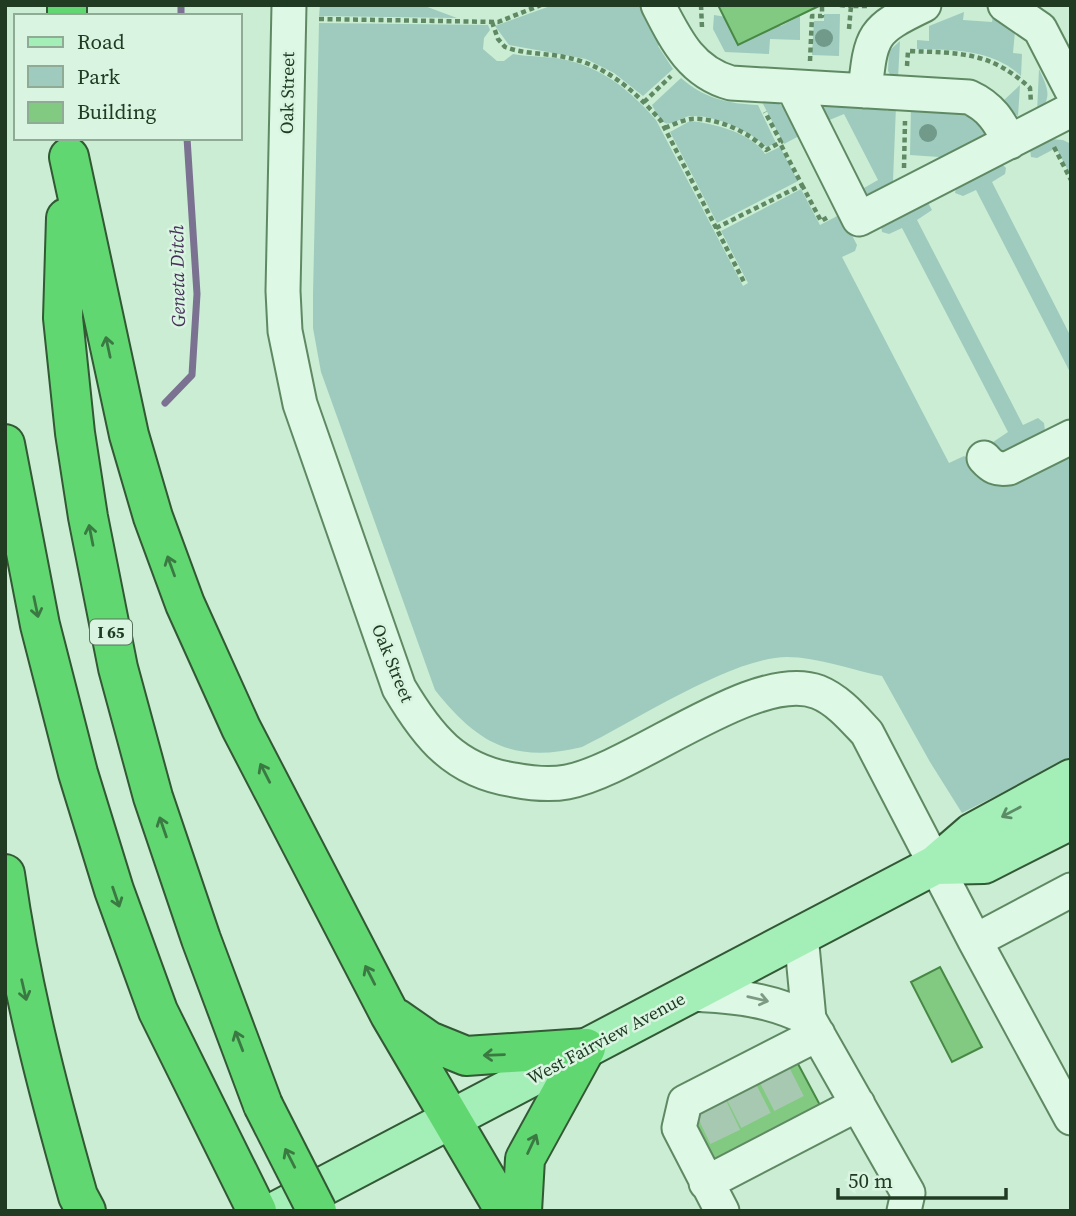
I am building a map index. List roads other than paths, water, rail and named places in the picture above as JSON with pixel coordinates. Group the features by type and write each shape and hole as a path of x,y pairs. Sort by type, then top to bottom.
{"highway":[{"path":"68,148 129,435 153,517 185,604 241,728 390,1015 453,1118 505,1211"},
{"name":"I 65","path":"68,148 64,331 88,517 118,668 157,810 201,939 263,1105 317,1211"},
{"path":"5,444 40,625 102,851 158,1011 257,1211"},
{"path":"5,874 18,967 46,1084 80,1206"},
{"path":"390,1015 429,1041 466,1056 586,1048"},
{"path":"522,1211 525,1159 586,1048"}],"main road":[{"name":"West Fairview Avenue","path":"276,1211 935,865 972,832 1071,779"},
{"name":"West Fairview Avenue","path":"935,865 984,864 1071,820"}],"street":[{"name":"Oak Street","path":"289,5 283,291 291,368 300,404 399,688 421,725 453,757 488,776 565,783 608,769 742,699 780,690 817,691 842,707 867,733 1071,1118"},
{"path":"658,5 684,53 715,79 731,83 805,77 865,91 969,97 984,104 1000,123 1010,142"},
{"path":"865,91 870,49 886,23 924,5"},
{"path":"1005,5 1040,29 1071,89"},
{"path":"805,77 859,219 1071,110"},
{"path":"984,458 991,466 1009,468 1071,437"},
{"path":"975,941 1071,890"},
{"path":"801,935 814,1026 908,1193 904,1211"},
{"path":"690,994 748,996 782,1005 814,1026"},
{"path":"714,1197 679,1128 685,1102 707,1100 770,1067 814,1026"},
{"path":"714,1197 736,1160 801,1126 858,1104"}],"waterway":[{"name":"Geneta Ditch","path":"181,5 181,14"},
{"name":"Geneta Ditch","path":"165,403 192,375 197,294 187,140"}],"tunnel":[{"path":"774,1074 797,1119"},
{"path":"741,1091 764,1136"},
{"path":"711,1107 733,1153"}]}
